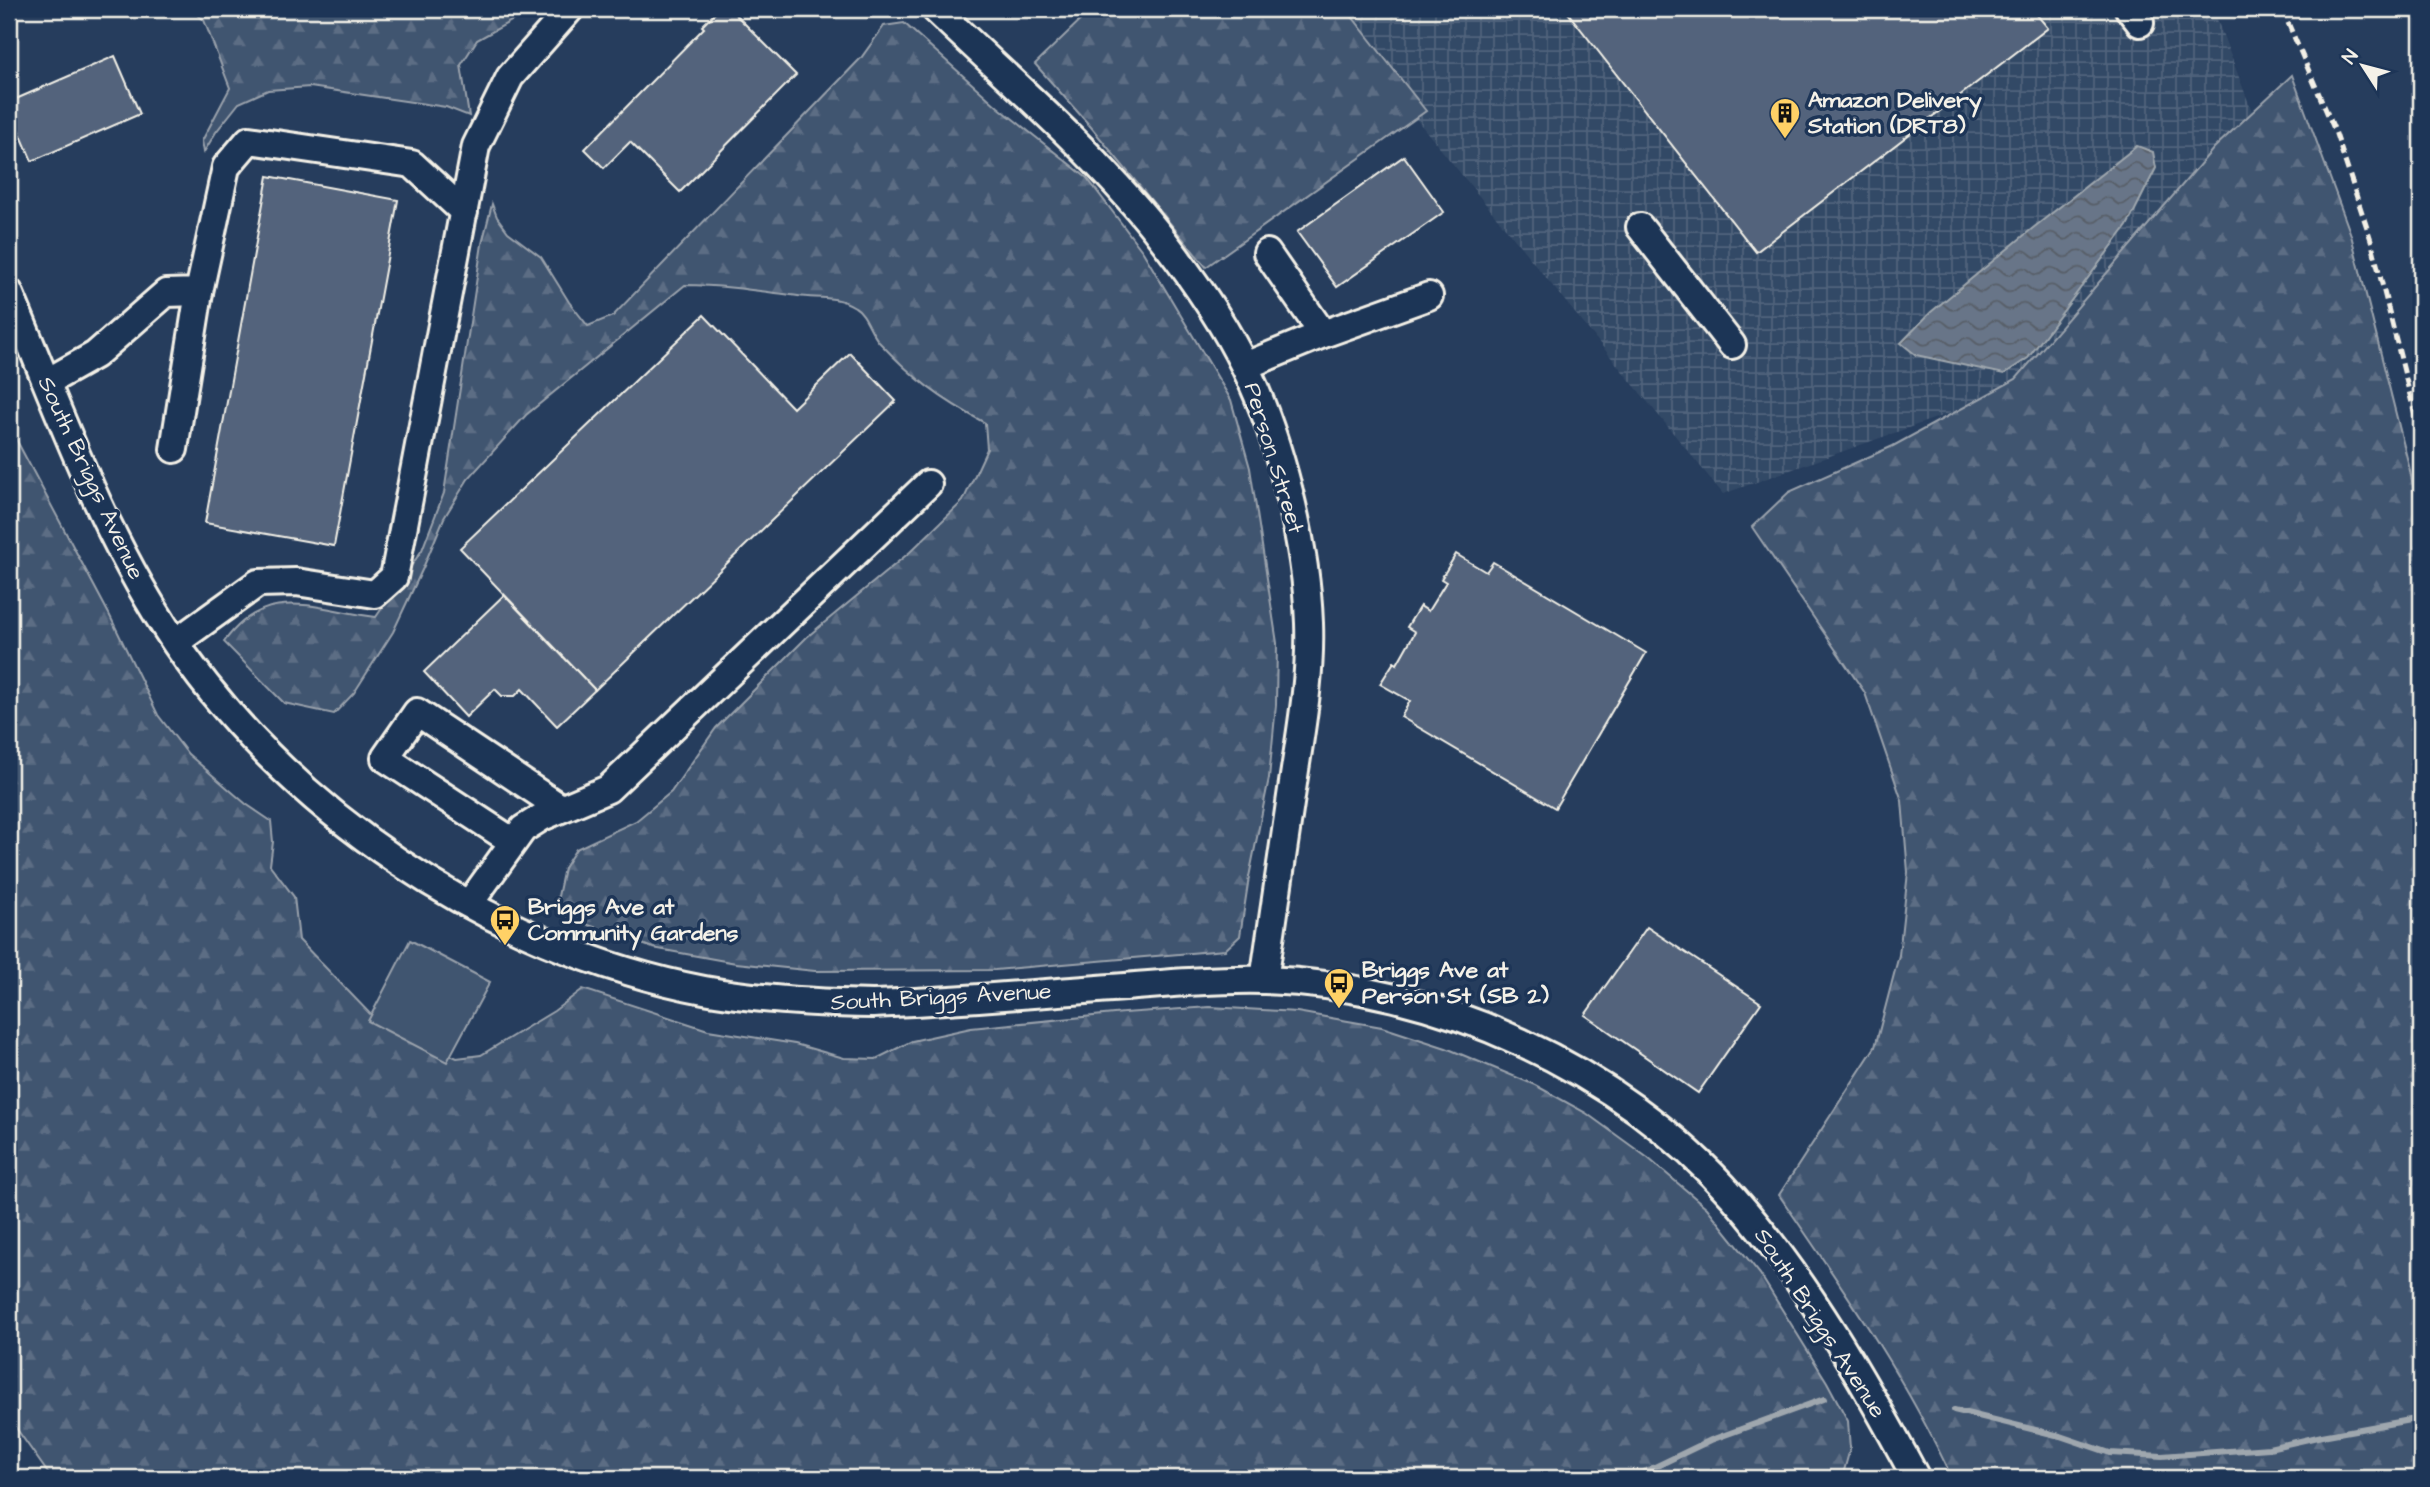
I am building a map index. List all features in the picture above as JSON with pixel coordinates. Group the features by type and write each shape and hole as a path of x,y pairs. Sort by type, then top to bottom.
{"street":[{"path":"176,642 258,583 296,582 375,594 394,577 476,146 510,77 570,9"},
{"name":"Person Street","path":"935,9 1081,149 1164,240 1211,308 1245,366 1265,417 1287,489 1300,545 1309,625 1305,700 1264,980"},
{"path":"174,449 199,292 226,167 248,140 412,164 464,212"},
{"path":"1640,227 1732,345"},
{"path":"1267,253 1323,334"},
{"name":"South Briggs Avenue","path":"9,292 108,525 141,587 192,666 255,741 291,777 349,826 399,863 469,904 550,944 599,962 705,990 835,1003 886,1003 1199,981 1264,980 1326,985 1377,994 1461,1017 1544,1053 1596,1083 1694,1157 1769,1240 1806,1293 1884,1418 1916,1478"},
{"path":"47,382 95,355 166,293 199,292"},
{"path":"1245,366 1323,334 1429,296"},
{"path":"469,904 523,829 561,808 608,789 928,484"},
{"path":"512,841 385,758 417,712 561,808"}],"shaded area":[{"path":"1326,9 2213,9 2256,122 2023,387 1723,494"}],"green space":[{"path":"191,9 526,9 515,19 477,40 461,65 469,116 446,107 310,87 268,90 239,103 204,152 202,141 230,88 204,20"},
{"path":"1092,9 1346,9 1426,111 1206,267 1091,127 1035,64"},
{"path":"904,23 998,107 1087,178 1143,252 1231,400 1250,468 1277,643 1276,705 1269,778 1240,936 1225,950 995,970 815,971 736,963 653,948 569,918 557,901 564,868 576,849 636,821 671,792 716,728 807,637 910,552 963,501 987,449 985,423 916,378 879,342 859,310 848,303 827,298 685,285 526,415 468,479 444,518 393,632 354,693 334,714 284,703 224,642 240,623 257,612 275,606 313,606 376,617 422,550 444,493 482,244 492,204 497,217 508,232 541,257 569,302 588,326 613,316 861,58 884,26"},
{"path":"2292,75 2351,235 2409,466 2421,526 2421,1478 1952,1478 1893,1368 1779,1195 1875,1047 1899,955 1908,872 1902,801 1865,693 1752,527 1789,492 1893,446 2016,379 2214,148"},
{"path":"9,426 109,614 158,715 188,754 246,804 271,821 273,842 270,865 294,897 299,940 374,1018 408,1037 457,1058 481,1055 554,1011 583,989 708,1030 795,1044 844,1058 876,1059 912,1041 971,1028 1210,1007 1297,1012 1382,1027 1446,1048 1535,1085 1586,1113 1648,1158 1707,1208 1760,1274 1848,1421 1850,1449 1842,1478 50,1476 9,1418"},
{"path":"410,940 490,982 447,1062 368,1021"}],"water":[{"path":"2137,146 2153,152 2156,168 2127,226 2028,358 2004,374 1916,355 1901,343 1931,312"}],"building":[{"path":"719,9 730,9 796,75 680,192 630,142 604,168 585,149 704,28 702,26"},
{"name":"Amazon Delivery Station (DRT8)","path":"1565,9 2032,9 2048,28 1756,252"},
{"path":"115,56 140,114 32,161 9,108 9,102"},
{"path":"1404,156 1444,212 1337,287 1297,232"},
{"path":"268,176 398,200 334,546 205,523"},
{"path":"704,315 793,408 850,353 896,401 595,690 460,548"},
{"path":"1456,554 1486,572 1493,562 1646,653 1555,808 1401,717 1410,701 1380,684 1394,662 1397,664 1415,632 1407,627 1420,606 1428,611 1446,582 1441,579"},
{"path":"504,595 595,690 557,726 522,689 515,696 502,696 495,689 466,717 424,672"},
{"path":"1647,927 1761,1003 1698,1093 1585,1015"}],"waterway":[{"path":"1632,1478 1711,1440 1824,1399"},
{"path":"1954,1410 2060,1436 2110,1453 2162,1456 2269,1448 2421,1418"},
{"path":"9,1460 21,1478"}],"railway":[{"path":"2282,9 2335,131 2371,240 2421,439"}],"place":[{"name":"Amazon Delivery Station (DRT8)","path":"1785,140"},
{"name":"Briggs Ave at Community Gardens","path":"505,947"},
{"name":"Briggs Ave at Person St (SB 2)","path":"1339,1010"}]}
